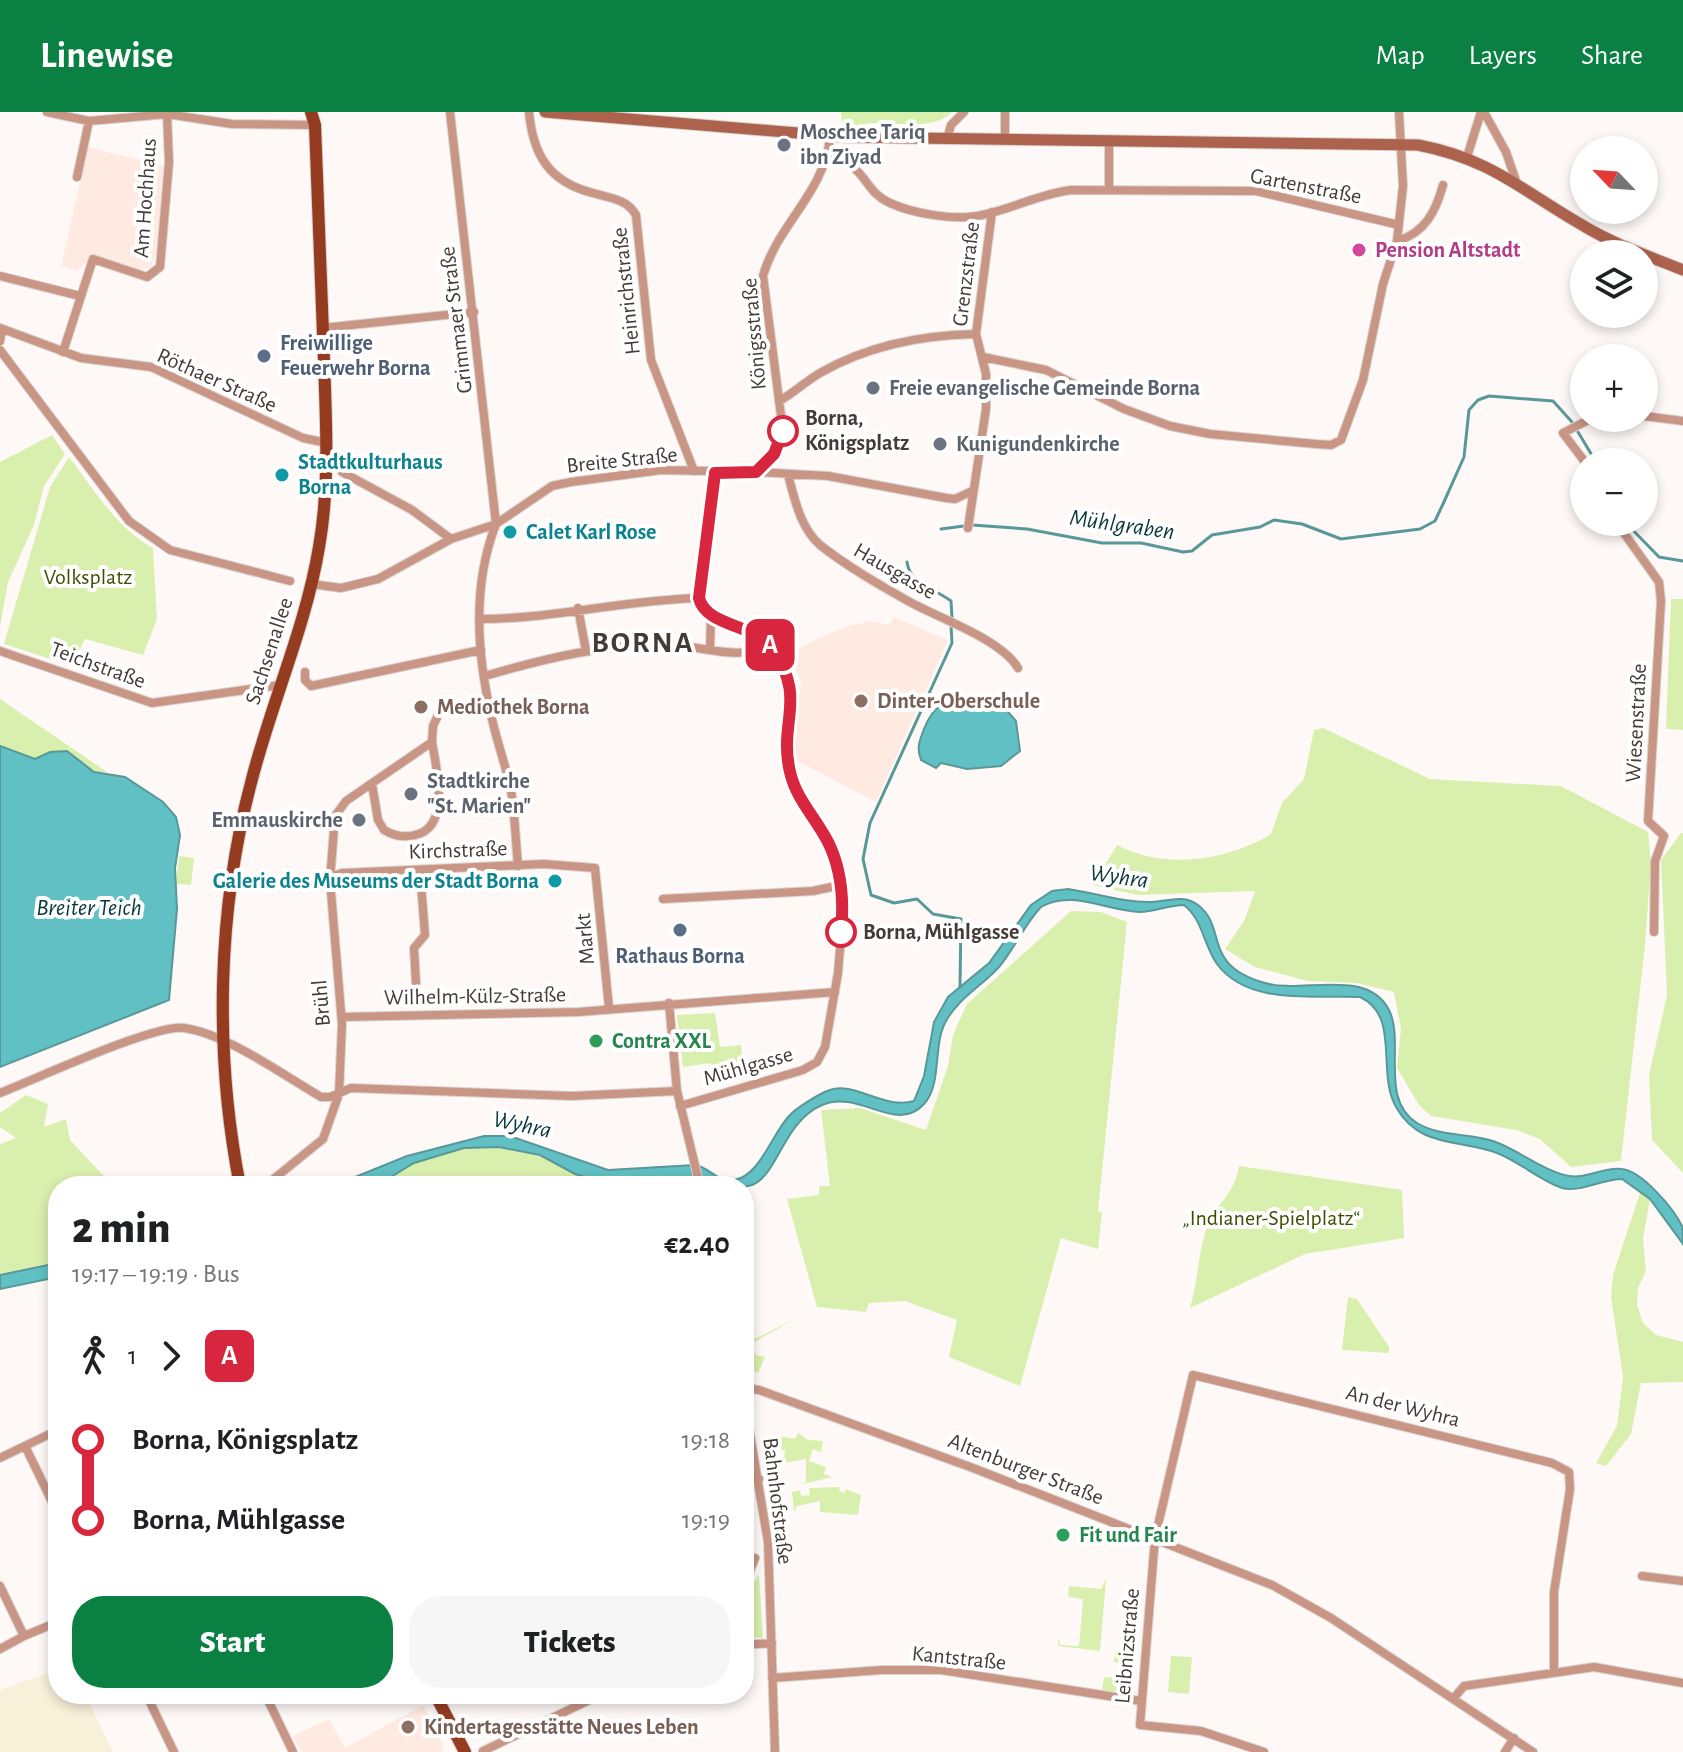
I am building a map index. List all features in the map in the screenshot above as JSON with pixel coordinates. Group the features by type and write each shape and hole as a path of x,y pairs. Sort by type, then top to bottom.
{"main road":[{"name":"Sachsenallee","path":"238,1176 228,1110 225,1043 227,926 236,848 251,781 311,584 325,502 327,443 316,116"},
{"path":"440,1704 465,1752"}],"street":[{"name":"Am Hochhaus","path":"47,112 84,118 167,114 232,124 316,116"},
{"name":"Grimmaer Straße","path":"450,112 496,524"},
{"name":"Heinrichstraße","path":"529,112 533,145 549,168 570,185 625,203 636,215 651,360 694,471"},
{"path":"545,112 830,136 1402,144 1467,157 1516,181 1590,230 1683,270"},
{"path":"947,139 951,125 964,112"},
{"path":"1005,112 1005,140"},
{"path":"983,357 1046,370 1124,409 1170,426 1210,434 1331,445 1341,440 1348,429 1363,380 1383,284 1397,241 1402,144 1399,112"},
{"path":"1467,157 1483,112"},
{"path":"1483,112 1506,152 1516,181"},
{"name":"Am Hochhaus","path":"63,352 93,259 147,277 160,267 169,162 167,114"},
{"path":"77,177 84,118"},
{"name":"Königsstraße","path":"756,472 781,442 779,401 763,276 771,254 820,178 828,157 830,136"},
{"path":"1109,141 1109,189"},
{"name":"Gartenstraße","path":"828,157 859,169 876,194 892,204 957,216 992,212 1044,194 1109,189 1256,191 1399,225"},
{"path":"1397,241 1417,232 1431,216 1443,185"},
{"name":"Grenzstraße","path":"969,525 986,409 983,357 976,346 976,334 992,212"},
{"path":"0,276 80,296"},
{"path":"323,328 474,312"},
{"path":"0,341 1,328"},
{"name":"Röthaer Straße","path":"1,328 63,352 151,367 303,438 327,443"},
{"path":"779,401 840,362 874,349 909,341 976,334"},
{"path":"0,350 129,521 170,550 290,581"},
{"path":"1658,418 1683,421"},
{"path":"1570,429 1563,433 1574,448"},
{"name":"Breite Straße","path":"311,584 341,588 378,579 451,539 496,524 552,486 661,470 828,476 946,498 972,491"},
{"path":"342,472 412,510 451,539"},
{"path":"715,473 699,598 704,610 769,643"},
{"name":"Hausgasse","path":"788,475 809,534 849,566 1012,658 1018,668"},
{"path":"496,524 481,581 481,650 488,700 512,797 518,866"},
{"name":"Wiesenstraße","path":"1626,536 1659,582 1661,601 1648,821 1664,836 1655,861 1654,932"},
{"path":"480,619 526,618 640,600 699,598"},
{"path":"578,608 586,651"},
{"path":"710,650 711,614"},
{"path":"485,676 586,651 671,645 710,650 757,650 769,643"},
{"name":"Mühlgasse","path":"680,1106 803,1070 817,1062 825,1047 835,992 843,912 841,885 828,841 793,783 787,753 792,687 783,664 769,643"},
{"path":"305,672 305,680 311,686 481,650"},
{"name":"Teichstraße","path":"0,651 130,698 167,703 280,685"},
{"path":"372,784 384,830 400,836 422,833 430,827 438,802 432,742 433,726 440,711 488,700"},
{"name":"Brühl","path":"278,1176 323,1139 339,1094 342,1017 332,929 331,877 335,816 346,801 432,742"},
{"name":"Kirchstraße","path":"331,877 342,873 588,866"},
{"name":"Markt","path":"588,866 597,873 609,1008"},
{"path":"416,984 414,948 425,935 420,871"},
{"path":"663,899 813,891 841,885"},
{"path":"609,1008 835,992"},
{"path":"669,1003 677,1091 698,1176"},
{"name":"Wilhelm-Külz-Straße","path":"342,1017 609,1008"},
{"name":"Mühlgasse","path":"0,1093 169,1028 193,1030 225,1043 321,1097 351,1088 572,1096 677,1091"},
{"name":"An der Wyhra","path":"1155,1538 1193,1375 1552,1463 1569,1472 1570,1480 1554,1594 1554,1672"},
{"name":"Altenburger Straße","path":"754,1389 906,1443 1258,1579 1313,1607 1533,1752"},
{"path":"0,1458 48,1435"},
{"path":"25,1446 48,1493"},
{"name":"Bahnhofstraße","path":"754,1452 768,1542 775,1752"},
{"path":"754,1479 759,1479"},
{"name":"Leibnizstraße","path":"1155,1538 1140,1725 1201,1731 1264,1752"},
{"path":"1642,1576 1683,1581"},
{"path":"0,1586 24,1636"},
{"path":"0,1649 48,1626"},
{"path":"754,1644 772,1643"},
{"path":"1453,1699 1464,1686 1594,1667 1683,1683"},
{"name":"Kantstraße","path":"772,1678 882,1670 941,1670 1141,1701"},
{"path":"151,1704 174,1752"},
{"path":"270,1704 293,1752"},
{"path":"483,1751 581,1704"},
{"path":"1505,1752 1514,1738"}],"shaded area":[{"path":"88,147 164,166 157,250 151,267 140,270 94,256 77,271 61,266"},
{"name":"Dinter-Oberschule","path":"893,617 948,640 876,802 793,759 801,682 789,655 816,639 846,627 870,621 890,625"},
{"path":"48,1673 48,1704 90,1704 113,1752 0,1752 0,1690"},
{"name":"Kindertagesstätte Neues Leben","path":"423,1705 443,1745 441,1752 301,1752 293,1736 329,1719 345,1748"}],"green space":[{"path":"841,112 952,112 926,124 842,126"},
{"path":"52,435 65,454 44,486 34,525 8,582 0,627 0,462"},
{"name":"Volksplatz","path":"69,457 117,519 153,548 157,619 143,655 85,639 72,666 4,644 50,487"},
{"path":"1671,599 1683,599 1683,730 1666,729"},
{"path":"0,699 107,772 94,773 87,765 50,752 35,759 0,746"},
{"path":"1323,728 1430,779 1561,786 1648,832 1651,863 1645,945 1621,1161 1571,1167 1540,1139 1516,1130 1431,1116 1419,1105 1397,1068 1401,1029 1394,992 1357,983 1308,981 1255,967 1225,949 1244,921 1255,891 1138,895 1093,885 1117,845 1155,858 1195,859 1235,851 1271,834 1282,803 1304,779 1314,730"},
{"path":"1681,833 1683,1173 1652,1140 1649,1075 1667,995 1661,860"},
{"path":"179,856 194,858 191,885 176,884"},
{"path":"1071,911 1101,912 1127,922 1098,1211 1102,1212 1098,1249 1061,1238 1020,1386 949,1357 957,1320 905,1301 869,1303 866,1312 817,1307 787,1199 819,1195 819,1186 830,1186 821,1110 860,1108 926,1130 948,1066 953,1035 967,1004"},
{"path":"715,1013 720,1047 741,1045 744,1078 715,1086 711,1063 683,1067 677,1015"},
{"path":"26,1095 48,1104 44,1127 66,1119 70,1140 104,1176 48,1176 48,1265 0,1275 0,1144 16,1138 0,1127 0,1113"},
{"path":"499,1147 540,1155 582,1176 393,1176 414,1163 464,1148"},
{"name":"„Indianer-Spielplatz“","path":"1239,1166 1402,1190 1404,1238 1305,1254 1190,1308 1207,1227 1233,1185"},
{"path":"1641,1190 1650,1199 1643,1239 1646,1271 1638,1288 1637,1305 1643,1323 1656,1335 1683,1342 1683,1382 1641,1383 1631,1434 1606,1466 1596,1463 1617,1426 1623,1377 1611,1297 1613,1275"},
{"path":"1348,1297 1357,1299 1389,1347 1389,1353 1342,1350"},
{"path":"795,1319 754,1342 757,1338"},
{"path":"754,1351 756,1355 765,1357 758,1373 754,1370"},
{"path":"798,1433 808,1440 823,1441 821,1452 813,1449 809,1461 826,1467 824,1474 832,1477 799,1485 806,1482 806,1459 784,1463 785,1450 782,1450 779,1436 795,1439"},
{"path":"840,1487 839,1491 844,1493 846,1489 861,1495 858,1515 820,1512 820,1501 797,1506 794,1512 792,1492 800,1490 801,1496 810,1495 809,1488"},
{"path":"759,1575 763,1638 754,1638 754,1582"},
{"path":"1106,1579 1100,1651 1058,1646 1058,1637 1060,1645 1079,1646 1083,1599 1068,1597 1069,1586 1101,1589"},
{"path":"1115,1650 1139,1653 1132,1655 1129,1691 1135,1694 1102,1690 1104,1677 1125,1679 1127,1664 1114,1662"},
{"path":"1171,1656 1192,1657 1189,1694 1168,1692"}],"water":[{"path":"969,697 1001,704 1016,721 1020,751 1001,766 967,769 941,763 936,768 921,760 919,744 931,715 946,702"},
{"name":"Breiter Teich","path":"0,746 35,759 50,752 67,751 94,772 125,777 163,802 176,817 180,835 175,868 177,909 169,1000 0,1067"},
{"path":"1068,889 1131,901 1187,900 1207,914 1224,956 1245,975 1280,986 1333,984 1366,989 1379,997 1389,1010 1395,1038 1399,1100 1406,1113 1417,1123 1435,1131 1493,1141 1564,1175 1580,1176 1615,1169 1630,1171 1648,1183 1672,1210 1682,1226 1683,1244 1650,1199 1622,1179 1576,1189 1562,1188 1497,1153 1440,1140 1416,1130 1405,1120 1390,1093 1384,1031 1380,1017 1372,1006 1360,997 1283,996 1246,987 1217,964 1199,925 1184,905 1140,912 1064,900 1041,907 999,967 950,1014 941,1032 933,1087 924,1104 902,1115 850,1102 822,1105 798,1123 761,1179 754,1184 754,1176 744,1176 758,1163 789,1116 826,1092 849,1089 892,1102 914,1101 924,1076 934,1022 948,997 989,963 1031,905 1052,891"},
{"path":"484,1136 510,1136 608,1170 695,1165 718,1176 581,1176 540,1155 499,1147 464,1148 414,1163 393,1176 358,1176 407,1156"},
{"path":"48,1265 48,1279 0,1289 0,1275"}],"waterway":[{"name":"Mühlgraben","path":"972,525 1027,529 1102,543 1141,543 1183,552 1192,551 1212,535 1260,527 1274,520 1302,524 1341,539 1420,529 1435,521 1443,504 1464,457 1469,410 1478,400 1489,396 1553,401 1570,420"},
{"name":"Mühlgraben","path":"1578,432 1588,448"},
{"name":"Mühlgraben","path":"941,529 964,526"},
{"name":"Mühlgraben","path":"1639,536 1659,557 1683,561"},
{"name":"Mühlgraben","path":"907,562 918,581 951,601 952,618"},
{"name":"Mühlgraben","path":"951,626 952,643 870,823 863,859 871,895 894,903 917,899 933,914 961,919 960,987"}],"bus line":[{"name":"A","path":"783,431 774,454 756,472 715,473 699,598 704,610 769,643 790,679 789,770 796,790 828,841 837,865 843,898 841,932"}],"place":[{"name":"Moschee Tariq ibn Ziyad","path":"784,145"},
{"name":"Pension Altstadt","path":"1359,250"},
{"name":"Freiwillige Feuerwehr Borna","path":"264,356"},
{"name":"Freie evangelische Gemeinde Borna","path":"873,388"},
{"name":"Borna, Königsplatz","path":"783,431"},
{"name":"Kunigundenkirche","path":"940,444"},
{"name":"Stadtkulturhaus Borna","path":"282,475"},
{"name":"Calet Karl Rose","path":"510,532"},
{"name":"Dinter-Oberschule","path":"861,701"},
{"name":"Mediothek Borna","path":"421,707"},
{"name":"Stadtkirche \"St. Marien\"","path":"411,794"},
{"name":"Emmauskirche","path":"359,820"},
{"name":"Galerie des Museums der Stadt Borna","path":"555,881"},
{"name":"Rathaus Borna","path":"680,930"},
{"name":"Borna, Mühlgasse","path":"841,932"},
{"name":"Contra XXL","path":"596,1041"},
{"name":"Fit und Fair","path":"1063,1535"},
{"name":"Kindertagesstätte Neues Leben","path":"408,1727"}],"district":[{"name":"BORNA","path":"643,643"}],"water label":[{"name":"Wyhra","path":"1119,877"},
{"name":"Wyhra","path":"522,1125"}]}
